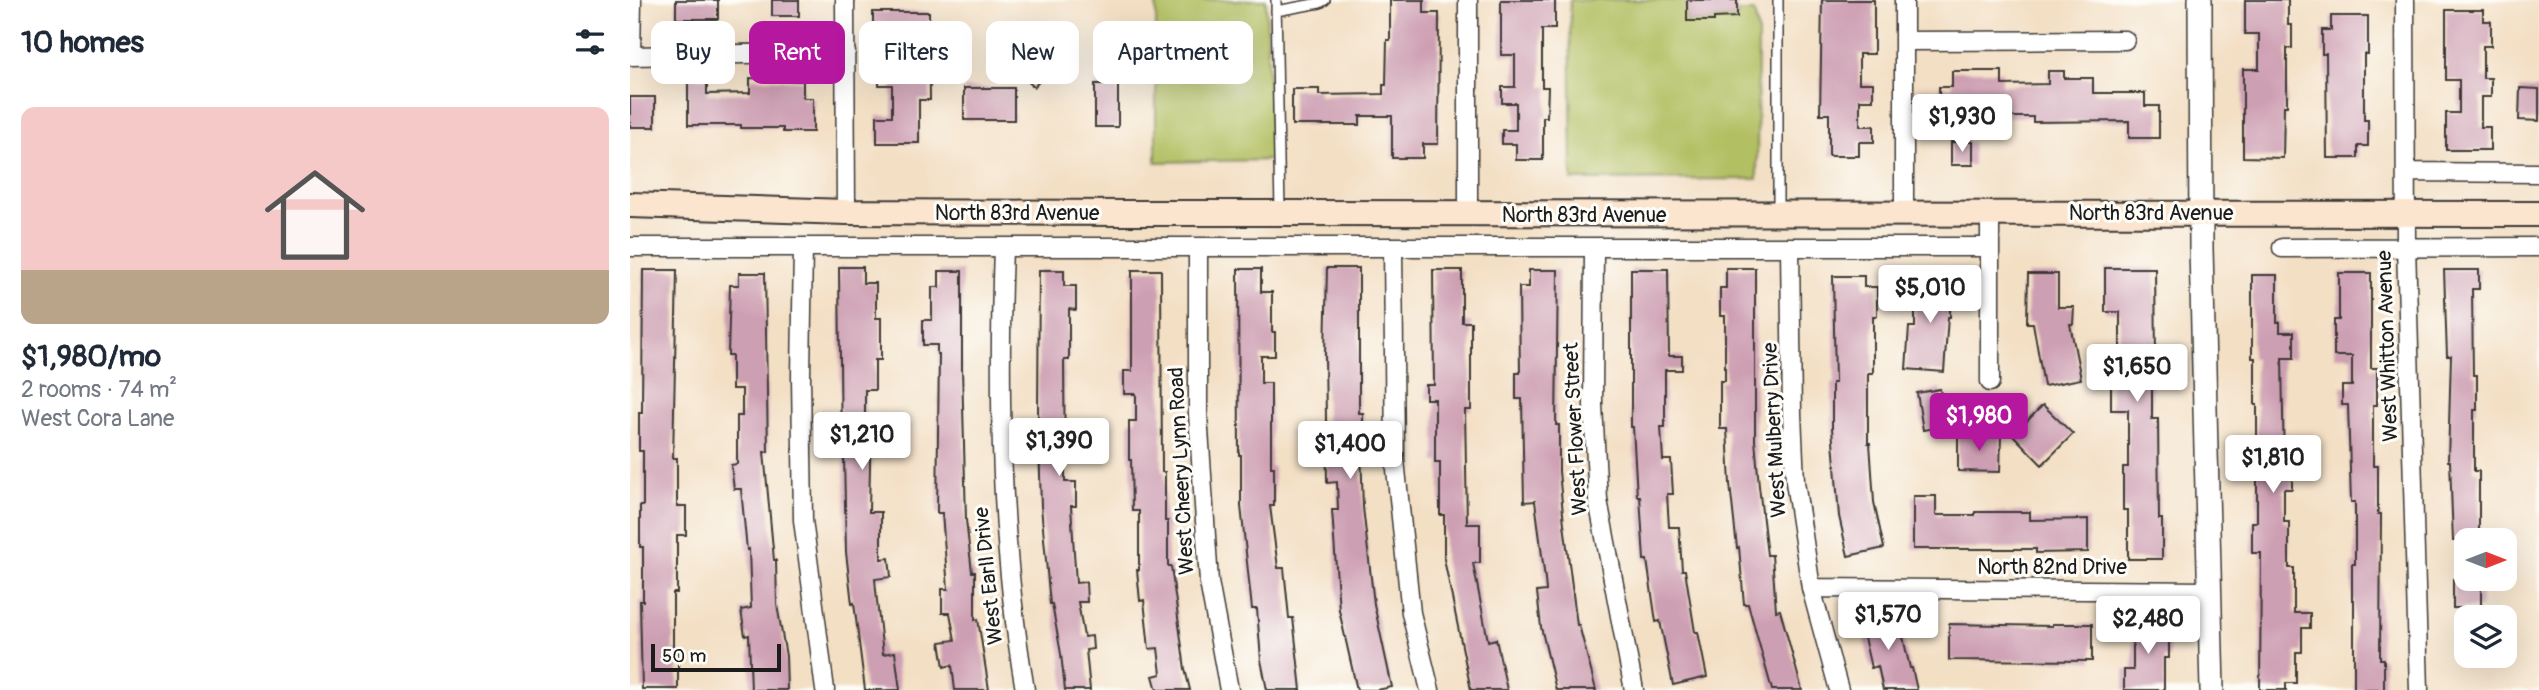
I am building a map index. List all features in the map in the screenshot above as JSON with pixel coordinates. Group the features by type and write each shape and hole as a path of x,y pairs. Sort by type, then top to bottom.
{"main road":[{"name":"North 83rd Avenue","path":"630,205 846,212 1468,215 2539,214"}],"street":[{"path":"632,0 631,56 846,52"},
{"path":"845,0 846,212"},
{"path":"1468,0 1468,215"},
{"path":"1904,0 1904,215"},
{"path":"2200,0 2201,213 2212,690"},
{"name":"West Whitton Avenue","path":"2405,0 2406,246 2418,690"},
{"path":"1904,41 2125,40"},
{"path":"2406,172 2539,173"},
{"path":"1990,214 1990,382"},
{"name":"North 83rd Avenue","path":"630,247 1990,247"},
{"path":"803,247 803,520 825,690"},
{"name":"West Earll Drive","path":"1003,247 999,371 1004,519 1015,633 1025,690"},
{"name":"West Cheery Lynn Road","path":"1198,247 1198,414 1209,582 1229,690"},
{"path":"1393,247 1395,460 1411,613 1430,690"},
{"name":"West Flower Street","path":"1594,247 1593,405 1598,500 1634,690"},
{"name":"West Mulberry Drive","path":"1790,247 1794,458 1811,588 1839,690"},
{"path":"2282,248 2539,247"},
{"name":"North 82nd Drive","path":"1811,588 2209,591"}],"lane":[{"path":"1276,0 1279,214"},
{"path":"1276,11 1320,4 1325,0"},
{"path":"1778,0 1778,215"}],"green space":[{"path":"1156,0 1266,0 1270,127 1276,160 1156,162 1156,84 1253,84 1253,21 1156,21"},
{"path":"1570,0 1687,0 1687,21 1714,21 1714,18 1737,17 1737,12 1754,12 1758,32 1757,179 1572,180"}],"building":[{"path":"676,0 718,0 718,19 676,19"},
{"path":"772,0 799,0 799,16 772,16"},
{"path":"1390,0 1424,0 1424,13 1439,13 1438,144 1423,144 1423,158 1392,158 1392,116 1360,116 1360,125 1292,125 1292,89 1319,89 1319,95 1383,94 1383,85 1386,85 1387,40 1390,40"},
{"path":"1501,0 1555,0 1555,29 1542,29 1542,87 1548,87 1547,117 1543,117 1543,160 1516,160 1516,144 1502,144 1502,130 1516,130 1516,103 1502,103 1502,87 1515,87 1515,55 1501,55"},
{"path":"1687,0 1737,0 1737,17 1714,18 1714,21 1687,21"},
{"path":"1822,0 1874,0 1874,54 1859,54 1859,83 1873,83 1873,100 1860,100 1860,126 1874,126 1874,142 1859,142 1859,156 1829,156 1829,114 1820,114"},
{"path":"2245,0 2288,0 2292,48 2287,48 2287,106 2284,106 2283,158 2243,157 2243,69 2259,69 2259,34 2245,34"},
{"path":"2446,10 2483,10 2483,21 2491,21 2491,46 2483,46 2483,78 2491,78 2491,97 2481,97 2481,127 2490,127 2490,150 2446,150 2446,113 2459,113 2459,80 2446,80"},
{"path":"873,12 929,12 929,21 873,21"},
{"path":"2331,16 2368,16 2368,54 2364,54 2364,120 2368,120 2368,146 2358,146 2358,158 2327,158 2326,54 2322,54 2322,30 2331,30"},
{"path":"1952,71 2002,71 2002,85 2048,84 2048,71 2064,71 2064,78 2093,78 2093,93 2145,93 2145,106 2159,106 2159,138 2129,138 2129,121 2033,122 2033,117 1939,113 1939,87 1952,87"},
{"path":"688,84 707,84 707,94 750,93 750,84 803,84 803,98 813,98 813,132 783,132 783,128 741,128 741,125 688,125"},
{"path":"930,84 930,100 919,100 919,143 877,143 877,116 892,116 892,85 879,85"},
{"path":"1095,84 1118,84 1118,127 1095,127"},
{"path":"964,88 1014,88 1014,120 964,120"},
{"path":"2520,88 2539,89 2539,121 2519,120"},
{"path":"630,97 655,97 655,127 630,127"},
{"path":"1951,142 1973,142 1973,165 1951,165"},
{"path":"839,267 863,267 863,283 876,283 876,318 881,318 881,360 875,360 875,390 865,390 865,416 871,416 869,512 881,512 881,559 889,558 891,577 875,579 877,601 883,654 895,652 900,690 865,690 854,603 852,604 846,552 844,456 841,456"},
{"path":"1327,268 1359,268 1359,413 1363,413 1363,507 1374,604 1392,687 1377,690 1357,690 1339,610 1332,510 1338,510 1337,482 1327,483"},
{"path":"1726,268 1755,268 1755,440 1759,486 1767,555 1772,555 1776,611 1780,610 1802,690 1772,690 1748,604 1744,604 1730,484 1727,429 1720,429 1720,381 1725,381 1725,316 1720,316 1720,288 1726,288"},
{"path":"2105,268 2155,268 2156,359 2152,359 2152,419 2158,419 2162,559 2128,559 2128,510 2123,510 2123,467 2128,467 2128,410 2111,410 2111,368 2120,368 2120,312 2105,312"},
{"path":"1238,269 1261,269 1261,292 1272,292 1275,356 1261,356 1261,383 1271,383 1274,506 1270,506 1278,568 1284,568 1289,618 1293,618 1301,690 1267,690 1261,660 1257,609 1252,609 1241,506"},
{"path":"1631,269 1668,269 1669,356 1682,356 1682,370 1665,370 1665,427 1661,427 1663,460 1671,460 1673,494 1667,494 1669,527 1679,527 1682,570 1685,570 1695,632 1698,632 1707,677 1673,685 1660,621 1656,622 1647,560 1644,560 1640,496 1637,496 1631,427"},
{"path":"643,270 677,270 673,458 677,458 677,506 686,506 686,535 677,535 677,593 673,593 673,650 678,650 678,689 642,689 640,601 643,601 643,547 640,547 640,506 643,506 643,451 639,451 639,413 642,413"},
{"path":"1039,270 1064,270 1064,286 1076,286 1076,310 1069,309 1069,360 1064,360 1065,482 1076,482 1076,506 1071,506 1076,583 1086,582 1087,602 1078,602 1084,637 1092,636 1093,649 1086,650 1090,690 1065,690 1061,654 1050,604 1041,506 1038,410"},
{"path":"1132,270 1161,270 1162,472 1165,472 1168,566 1171,566 1190,690 1157,690 1153,676 1161,674 1158,648 1149,649 1144,600 1140,601 1137,570 1139,511 1132,511 1129,460 1129,421 1136,421 1136,394 1124,394 1124,371 1132,371"},
{"path":"1433,270 1462,270 1462,322 1471,322 1471,410 1465,410 1467,524 1480,524 1480,563 1473,563 1488,641 1496,639 1507,690 1471,690 1444,559 1444,515 1440,515 1440,462 1435,462 1435,399 1426,399 1426,385 1434,385"},
{"path":"1529,270 1558,270 1556,425 1559,425 1559,471 1577,625 1596,690 1556,690 1541,627 1537,592 1546,591 1545,579 1535,501 1524,502 1522,399 1516,399 1516,373 1520,373 1519,287 1529,287"},
{"path":"2444,270 2479,270 2479,289 2472,289 2473,375 2477,375 2474,471 2479,471 2479,528 2454,528 2454,541 2448,461 2451,356 2447,356"},
{"path":"939,271 962,271 966,520 972,572 975,572 975,620 978,619 989,690 955,690 952,665 944,667 940,642 955,640 950,613 942,613 942,589 948,589 942,513 937,513 939,354 937,345 923,345 923,320 932,320 932,287 939,287"},
{"path":"739,273 765,273 768,452 764,452 776,560 777,605 786,656 787,690 751,690 749,635 745,636 741,610 751,608 749,549 747,550 741,489 734,489 731,465 737,464 737,416 742,416 742,389 732,389 732,355 728,355 730,285 739,285"},
{"path":"2339,273 2371,273 2371,368 2377,368 2377,405 2373,405 2373,466 2378,466 2378,514 2381,514 2380,659 2384,659 2384,690 2354,690 2352,564 2355,564 2355,502 2351,502 2348,405 2342,405 2342,386 2352,386 2352,356 2334,356 2334,320 2339,320"},
{"path":"2028,274 2058,274 2058,307 2074,307 2073,324 2070,324 2081,379 2044,386 2033,323 2027,323"},
{"path":"2252,275 2277,275 2277,322 2280,322 2280,332 2294,332 2294,358 2282,358 2284,468 2292,468 2292,489 2284,489 2284,522 2289,522 2289,568 2294,568 2294,613 2310,613 2310,628 2302,628 2302,652 2296,652 2296,683 2286,683 2286,690 2260,690 2261,553 2252,553 2252,522 2257,522 2257,405 2255,358 2252,358"},
{"path":"1833,276 1864,276 1864,287 1877,287 1877,316 1873,316 1873,373 1868,373 1868,443 1874,502 1884,548 1848,556 1839,516 1832,428 1832,383 1835,383"},
{"path":"1915,277 1950,277 1950,317 1944,372 1906,369 1909,327 1915,327"},
{"path":"1940,389 1947,426 1923,430 1917,393"},
{"path":"2043,405 2073,434 2042,465 2013,435"},
{"path":"1958,434 2001,435 2000,472 1958,471"},
{"path":"1913,496 1936,496 1936,515 2030,512 2030,520 2088,519 2088,552 2036,553 2036,549 1913,549"},
{"path":"2453,579 2454,592 2481,592 2481,605 2454,605 2453,608"},
{"path":"1897,611 1917,690 1883,690 1878,666 1871,668 1860,620"},
{"path":"2133,618 2159,618 2159,630 2169,630 2169,658 2164,658 2164,690 2124,690 2124,670 2133,670"},
{"path":"1949,624 2092,624 2092,661 1949,660"}]}
